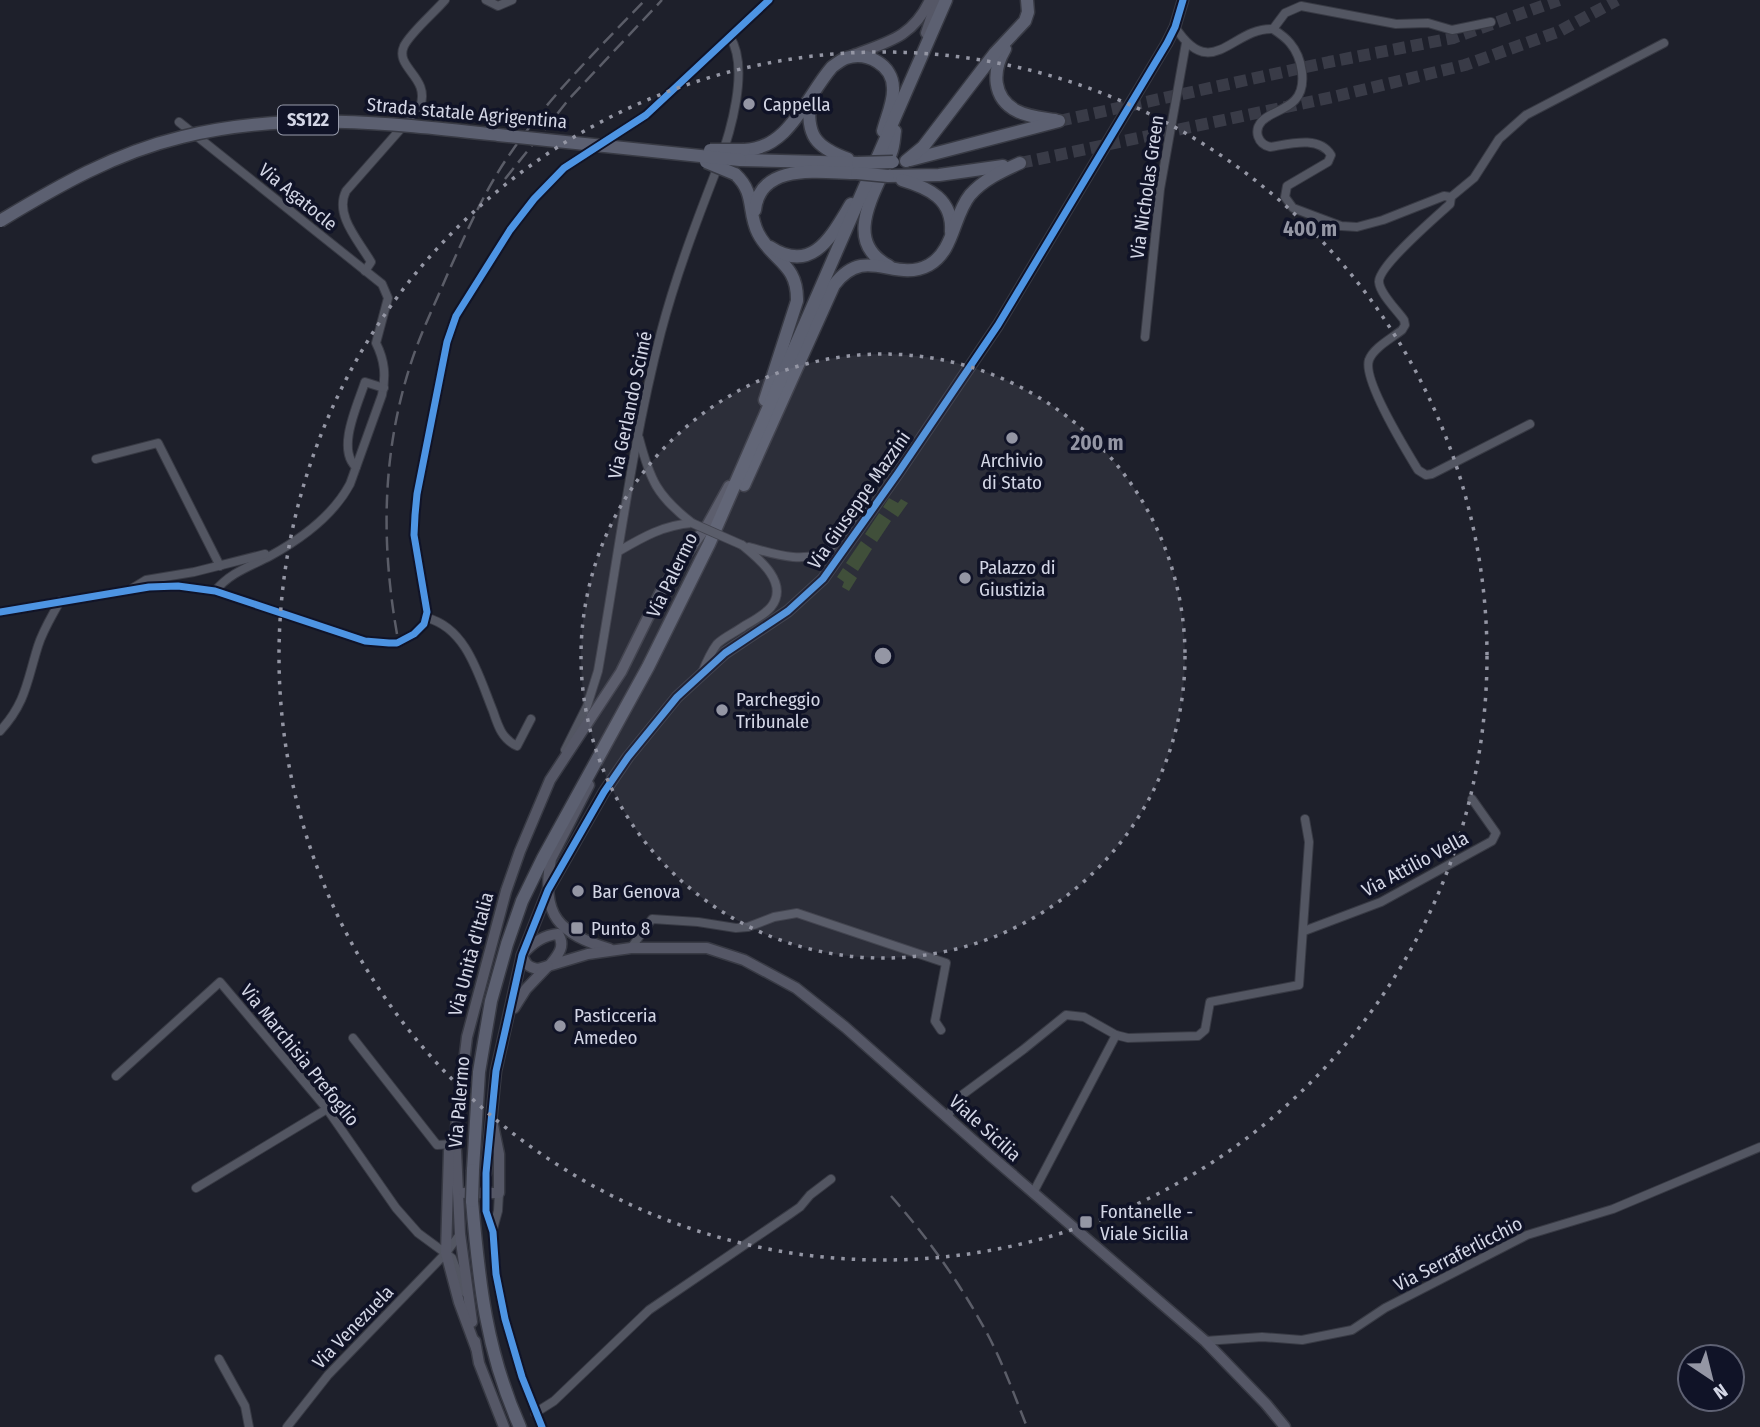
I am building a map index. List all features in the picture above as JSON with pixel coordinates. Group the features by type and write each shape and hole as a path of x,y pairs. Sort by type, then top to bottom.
{"main road":[{"path":"914,72 946,0"},
{"path":"900,161 923,147 995,53 1025,21 1028,12 1027,0"},
{"path":"754,217 755,204 760,193 781,176 858,168 939,154 1059,121 1017,111 1000,94 996,83 998,62 1017,30"},
{"path":"742,155 775,142 832,67 844,58 870,57 883,65 893,81 894,91 874,167 823,246 798,256 782,254 770,247"},
{"name":"Via Palermo","path":"520,1427 494,1358 484,1313 472,1201 479,1172 479,1072 491,1001 507,944 522,901 543,858 648,667 709,544 914,72"},
{"path":"811,96 809,127 818,143 825,150 858,168"},
{"path":"898,112 892,151 867,205 864,228 868,245 874,255 899,269"},
{"name":"Strada statale Agrigentina","path":"0,221 65,183 119,158 180,137 227,127 316,120 395,124 636,149"},
{"path":"636,149 742,155 858,168 888,176 925,187 939,197 950,218 949,239"},
{"path":"636,149 714,164 735,174 748,188 758,233 794,275 797,301 752,443"},
{"path":"648,667 682,617 834,285 846,272 865,265 916,269 928,265 943,252 969,196 989,179 1020,163 967,173 888,176"}],"street":[{"path":"365,271 371,262 344,215 341,206 343,198 346,191 420,107 422,89 417,78 405,65 403,51 409,40 446,0"},
{"path":"486,0 498,6 512,0"},
{"path":"0,612 128,590 178,586 215,590 365,641 389,643 404,640 419,630 427,618 414,535 417,494 447,342 456,316 510,230 534,199 564,168 646,115 769,0"},
{"path":"844,58 908,31 918,21 930,0"},
{"name":"Via Palermo","path":"914,72 937,0"},
{"name":"Via Giuseppe Mazzini","path":"542,1427 505,1319 496,1274 492,1232 486,1211 486,1193 479,1172 492,1120 496,1071 522,955 548,890 604,792 677,696 725,653 788,611 816,587 874,507 998,325 1175,27 1183,0"},
{"path":"1273,29 1284,13 1301,6 1396,24 1428,23 1452,30 1491,22"},
{"path":"1175,27 1186,43 1200,51 1222,50 1260,28 1273,29 1295,49 1302,72 1302,81 1295,100 1261,123 1257,130 1259,139 1270,147 1307,142 1326,148 1331,155 1328,162 1287,186 1285,197 1290,206 1341,226 1357,227 1383,220 1444,196 1451,197"},
{"name":"Via Gerlando Scimé","path":"550,780 587,706 594,682 638,435 661,331 686,250 729,137 737,69 736,46 730,37"},
{"name":"Via Nicholas Green","path":"1145,337 1160,189 1186,43"},
{"path":"1530,424 1432,474 1423,474 1418,470 1391,424 1367,369 1369,358 1405,325 1380,286 1381,275 1410,240 1450,204 1451,197 1475,178 1499,139 1526,115 1664,43"},
{"name":"Via Agatocle","path":"179,122 382,284 388,298 376,343 384,358 384,388"},
{"path":"215,590 226,578 295,541 334,508 350,484 384,388 365,382 345,445 349,460 356,467"},
{"path":"638,435 654,482 663,497 692,523 742,545 786,556 817,555 835,543 858,511 874,507"},
{"path":"96,459 158,443 220,566"},
{"name":"Via Unità d'Italia","path":"503,1427 476,1348 467,1300 458,1192 449,1151 454,1144 467,1037 506,891 550,780 621,672 663,587 708,524 752,443"},
{"path":"619,551 661,528 692,523"},
{"path":"702,673 709,655 719,642 758,617 774,602 775,581 770,571 742,545"},
{"path":"128,590 146,580 275,553"},
{"path":"0,731 21,703 41,638 60,601"},
{"path":"427,618 441,621 463,643 480,678 499,729 509,742 517,746 531,719"},
{"path":"602,752 586,792 551,859 548,890 550,905 559,934 562,939 561,947 549,965 538,969 526,964 522,955 541,938 559,934 574,936 616,950"},
{"name":"Via Attilio Vella","path":"1304,930 1381,902 1492,841 1496,833 1472,799"},
{"path":"947,1117 962,1095 1066,1015 1084,1017 1116,1035 1128,1038 1198,1036 1205,1030 1210,1002 1299,985 1309,842 1305,819"},
{"path":"550,905 556,918 574,936"},
{"path":"631,948 652,919 736,928 797,913 946,963 935,1021 941,1030"},
{"name":"Viale Sicilia","path":"549,965 580,956 631,948 707,948 744,960 781,979 814,1000 1205,1341 1285,1427"},
{"name":"Via Giuseppe Mazzini","path":"507,1023 526,989 549,965"},
{"name":"Via Marchisia Prefoglio","path":"116,1076 220,982 327,1109 396,1208 418,1233 446,1253"},
{"path":"1033,1193 1116,1035"},
{"path":"353,1038 437,1145 454,1144"},
{"path":"196,1188 327,1109"},
{"name":"Via Giuseppe Mazzini","path":"492,1120 500,1173 498,1211 492,1232"},
{"name":"Via Serraferlicchio","path":"1205,1341 1262,1337 1302,1340 1352,1330 1385,1308 1527,1235 1613,1209 1760,1147"},
{"path":"453,1174 500,1173"},
{"name":"Via Unità d'Italia","path":"453,1174 446,1226 446,1253 459,1302 476,1348"},
{"path":"536,1413 554,1401 649,1310 800,1207 810,1195 831,1180"},
{"path":"458,1192 499,1193"},
{"path":"428,1239 439,1234 446,1226"},
{"name":"Via Venezuela","path":"287,1427 328,1375 446,1253 460,1234"},
{"path":"446,1253 452,1258 467,1300"},
{"path":"219,1359 245,1406 249,1427"}],"green space":[{"path":"889,498 898,503 901,499 908,503 898,517 883,507"},
{"path":"879,513 891,521 877,542 865,534"},
{"path":"861,541 872,549 858,571 846,563"},
{"path":"843,568 857,578 849,591 842,587 844,582 837,577"}],"tunnel":[{"path":"1059,121 1453,38 1559,0"},
{"path":"1020,163 1333,97 1465,65 1560,31 1617,0"}],"railway":[{"path":"397,634 388,566 389,465 401,399 418,342 469,226 502,165 559,92 645,0"},
{"path":"505,179 569,99 662,0"},
{"path":"891,1196 919,1229 979,1318 1000,1359 1027,1427"}],"cycle path":[{"path":"0,612 149,587 178,586 215,591 365,641 397,643 414,634 424,624 427,612 414,535 417,494 447,342 456,316 510,230 534,199 564,168 646,115 769,0"},
{"path":"542,1427 522,1377 505,1319 496,1274 493,1232 486,1211 486,1173 496,1071 522,955 548,890 604,792 628,757 677,697 725,653 788,611 823,579 998,325 1167,43 1183,0"}],"place":[{"name":"Cappella","path":"749,104"},
{"name":"Archivio di Stato","path":"1012,438"},
{"name":"Palazzo di Giustizia","path":"965,578"},
{"name":"Parcheggio Tribunale","path":"722,710"},
{"name":"Bar Genova","path":"578,891"},
{"name":"Punto 8","path":"577,928"},
{"name":"Pasticceria Amedeo","path":"560,1026"},
{"name":"Fontanelle - Viale Sicilia","path":"1086,1222"}]}
